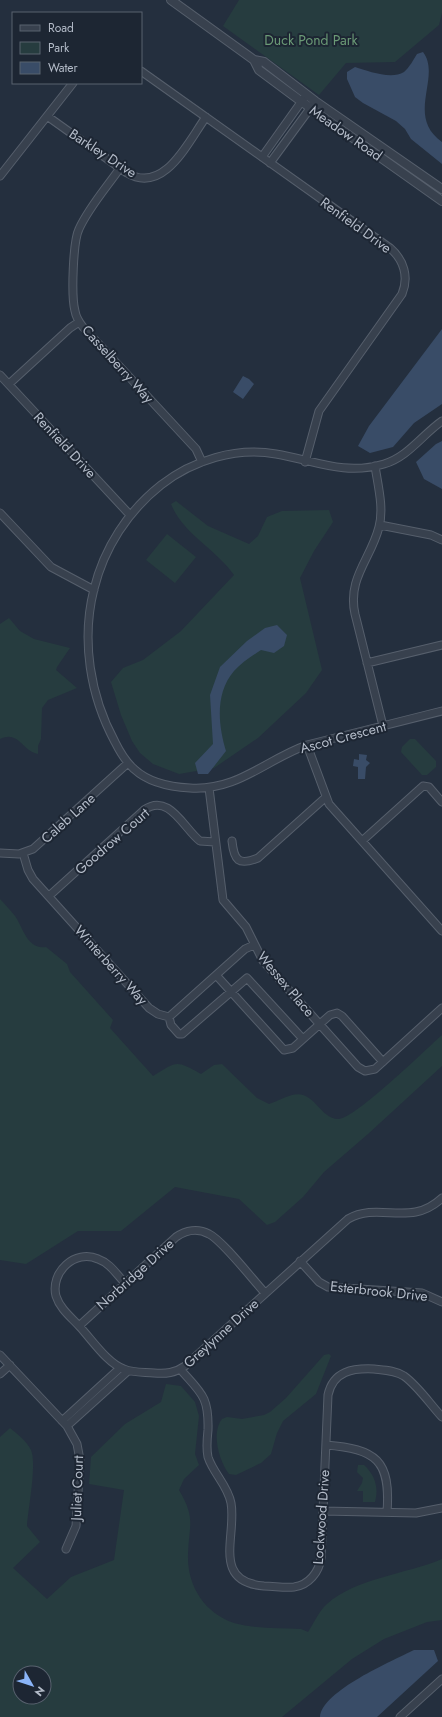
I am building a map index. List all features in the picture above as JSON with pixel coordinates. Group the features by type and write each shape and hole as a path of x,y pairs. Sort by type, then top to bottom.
{"street":[{"name":"Meadow Road","path":"171,0 254,60 264,62 307,94 313,104 442,201"},
{"name":"Meadow Road","path":"254,60 259,70 302,101 313,104 442,189"},
{"name":"Renfield Drive","path":"142,72 392,250 401,260 405,272 405,285 400,297 318,413 305,462"},
{"path":"0,176 72,84"},
{"path":"262,157 307,94"},
{"path":"270,163 313,104"},
{"name":"Barkley Drive","path":"47,116 120,168 139,178 153,178 161,174 171,165 206,117"},
{"name":"Casselberry Way","path":"120,168 82,222 76,236 74,304 80,322 196,449 202,462"},
{"path":"9,384 70,328 80,322"},
{"name":"Renfield Drive","path":"0,375 130,515"},
{"name":"Ascot Crescent","path":"442,421 404,454 391,462 375,466 339,468 305,462 276,454 257,452 235,453 202,462 183,471 162,484 144,500 130,515 108,550 94,590 88,630 89,658 93,681 105,721 128,764 140,774 157,782 189,788 209,788 243,778 290,752 307,745 442,711"},
{"path":"375,466 381,509 380,525 356,579 353,593 354,611 383,726"},
{"path":"0,513 51,567 94,590"},
{"path":"380,525 431,535 442,540"},
{"path":"367,663 442,645"},
{"path":"307,745 326,797 333,809 442,931"},
{"name":"Caleb Lane","path":"0,854 23,853 35,848 128,764"},
{"path":"362,841 423,786 429,787 442,802"},
{"name":"Wessex Place","path":"209,788 222,898 246,927 254,945 265,963 361,1069 371,1070 383,1062 442,1008"},
{"path":"232,841 234,855 238,860 258,858 326,797"},
{"name":"Goodrow Court","path":"49,896 144,810 152,806 161,805 169,808 201,842 215,842"},
{"name":"Winterberry Way","path":"23,853 30,875 149,1008 158,1014 169,1017"},
{"path":"254,945 246,949 169,1017 172,1026 179,1034 182,1035 245,978 248,978 303,1039"},
{"path":"216,975 283,1049 291,1050 332,1014 340,1014 383,1062"},
{"name":"Greylynne Drive","path":"125,1283 108,1265 96,1258 81,1257 66,1264 57,1277 56,1293 60,1305 111,1361 120,1368 128,1371 166,1374 180,1369 343,1222 353,1216 370,1212 417,1213 431,1207 442,1198"},
{"name":"Norbridge Drive","path":"79,1326 176,1237 186,1232 196,1230 207,1233 216,1239 265,1293"},
{"name":"Esterbrook Drive","path":"300,1262 318,1281 328,1287 422,1293 442,1302"},
{"name":"Juliet Court","path":"0,1355 64,1424 77,1444 80,1460 76,1526 66,1550"},
{"path":"0,1374 10,1365"},
{"path":"64,1424 120,1368"},
{"name":"Lockwood Drive","path":"180,1369 202,1395 207,1405 207,1452 231,1503 229,1558 232,1568 239,1577 253,1584 288,1587 298,1586 308,1581 316,1573 320,1563 328,1397 330,1387 338,1376 352,1369 387,1370 400,1374 409,1381 442,1417"},
{"path":"64,1424 128,1371"},
{"path":"326,1445 354,1447 366,1452 375,1459 383,1469 388,1484 387,1512"},
{"path":"323,1511 422,1513 442,1508"},
{"path":"400,1717 442,1679"}],"green space":[{"name":"Duck Pond Park","path":"239,0 442,0 442,13 439,25 395,62 346,63 319,95 223,26"},
{"path":"176,501 208,526 249,544 258,536 267,517 282,511 329,510 333,522 314,551 300,578 322,670 306,693 258,738 214,768 179,774 153,764 140,753 132,741 121,715 111,682 123,668 143,660 181,631 234,575 218,557 183,524 176,515 171,504"},
{"path":"167,534 196,557 175,583 146,560"},
{"path":"9,618 20,631 34,639 70,648 56,670 77,688 48,700 42,708 41,739 38,746 38,754 28,749 12,737 0,739 0,624"},
{"path":"410,739 415,739 436,761 436,767 427,775 422,775 401,752 402,747"},
{"path":"0,899 15,916 26,937 34,945 46,947 67,964 70,972 113,1020 110,1028 153,1076 167,1067 177,1064 186,1066 201,1074 214,1065 222,1064 257,1098 269,1104 292,1095 300,1094 306,1096 326,1114 338,1119 346,1116 374,1097 442,1035 442,1066 324,1172 303,1197 275,1222 267,1225 239,1199 175,1187 121,1231 78,1231 26,1264 0,1260"},
{"path":"329,1354 331,1356 316,1394 283,1421 277,1433 271,1454 261,1463 236,1475 229,1474 219,1455 217,1432 222,1419 227,1417 242,1419 264,1415 270,1412 286,1398 324,1355"},
{"path":"166,1384 181,1386 195,1402 199,1416 195,1454 199,1465 184,1479 179,1490 190,1515 188,1566 194,1587 199,1596 206,1605 223,1618 242,1625 267,1628 301,1629 308,1632 324,1607 339,1595 367,1582 442,1559 442,1620 427,1622 384,1639 352,1659 282,1717 0,1717 0,1437 10,1428 24,1440 31,1450 33,1457 33,1476 27,1526 40,1542 13,1568 47,1599 71,1577 114,1560 124,1490 89,1484 91,1457 125,1424 161,1402"},
{"path":"358,1465 364,1465 373,1477 377,1492 375,1502 363,1502 363,1491 357,1491 363,1478 357,1472"}],"water":[{"path":"423,52 428,62 429,73 425,109 426,120 431,132 442,142 442,164 411,139 405,129 396,121 355,97 347,79 347,72 355,67 386,75 399,74 406,70 417,54"},
{"path":"442,329 442,404 414,423 393,447 370,453 358,446 369,426"},
{"path":"243,376 254,384 243,399 233,392"},
{"path":"442,441 442,489 424,479 416,462 436,444"},
{"path":"277,625 287,635 284,646 274,653 261,650 240,665 228,680 221,699 220,710 221,731 226,751 208,774 198,774 195,763 213,744 210,695 220,667 247,641 265,628"},
{"path":"359,754 367,755 366,760 370,763 366,767 365,779 358,779 358,767 353,766 354,759 359,760"},
{"path":"414,1650 434,1650 438,1661 377,1717 320,1717 324,1707 332,1697 345,1687 375,1669"}]}
